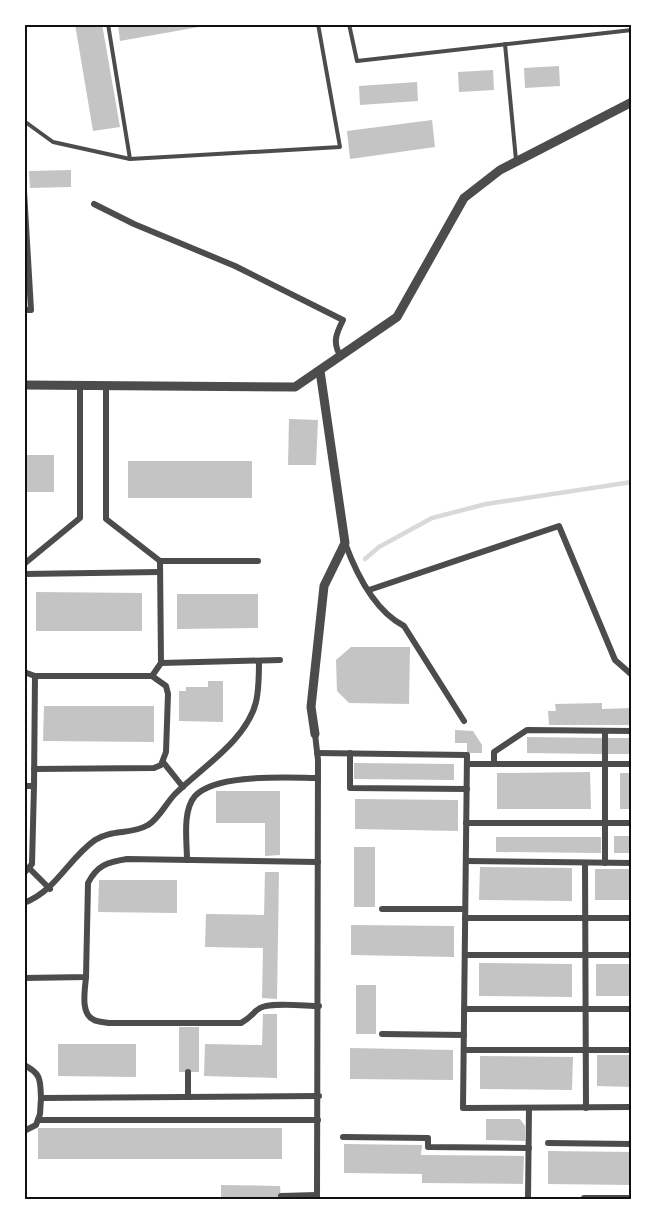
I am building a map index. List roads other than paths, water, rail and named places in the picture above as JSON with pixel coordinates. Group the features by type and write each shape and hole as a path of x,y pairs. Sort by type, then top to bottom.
{"street":[{"path":"24,385 296,387 397,317 464,198 500,170 632,102"},
{"path":"24,192 31,310 24,310"},
{"path":"94,204 134,224 236,266 343,320 335,336 336,349 341,357"},
{"path":"320,371 345,543 351,561 390,619 404,626 464,721"},
{"path":"24,564 80,518 80,386"},
{"path":"106,386 106,519 160,561 258,561"},
{"path":"369,590 559,526 615,660 632,675"},
{"path":"281,1196 317,1197 318,777 311,707 324,586 345,543"},
{"path":"152,676 161,663 160,561"},
{"path":"24,574 160,572"},
{"path":"161,663 280,660"},
{"path":"24,903 38,898 50,889 72,860 96,839 111,832 138,829 150,824 183,787 240,734 250,718 257,694 259,661"},
{"path":"24,672 35,676 152,676 166,686 168,694 166,752 161,765 154,768 34,769"},
{"path":"35,676 32,864 27,871 50,889"},
{"path":"494,764 494,752 527,730 632,731"},
{"path":"605,731 605,863"},
{"path":"317,753 467,755 463,1107 632,1107"},
{"path":"350,753 350,788 467,789"},
{"path":"163,762 183,787"},
{"path":"467,764 632,764"},
{"path":"187,860 188,812 195,797 212,786 230,780 318,777"},
{"path":"24,786 34,786"},
{"path":"466,823 632,824"},
{"path":"318,862 187,860 107,862 94,871 88,883 86,977 87,1013 94,1020 109,1023 241,1023 252,1018 260,1008 272,1005 319,1006"},
{"path":"466,861 632,863"},
{"path":"585,863 586,1107"},
{"path":"382,909 465,909"},
{"path":"465,918 632,918"},
{"path":"465,955 632,955"},
{"path":"24,978 86,977"},
{"path":"464,1009 632,1009"},
{"path":"382,1034 464,1035"},
{"path":"464,1050 632,1050"},
{"path":"24,1065 35,1071 40,1078 41,1098 36,1125 24,1131"},
{"path":"188,1072 188,1097"},
{"path":"41,1098 319,1096"},
{"path":"528,1199 529,1108"},
{"path":"38,1120 318,1120"},
{"path":"343,1137 428,1138 428,1147 529,1148"},
{"path":"549,1143 632,1144"},
{"path":"584,1198 632,1198"}],"lane":[{"path":"108,24 130,159"},
{"path":"24,121 53,142 130,159 340,147 318,24"},
{"path":"349,24 357,61 632,30"},
{"path":"505,44 516,161"}],"waterway":[{"path":"365,559 379,547 432,518 486,504 632,482"}]}
